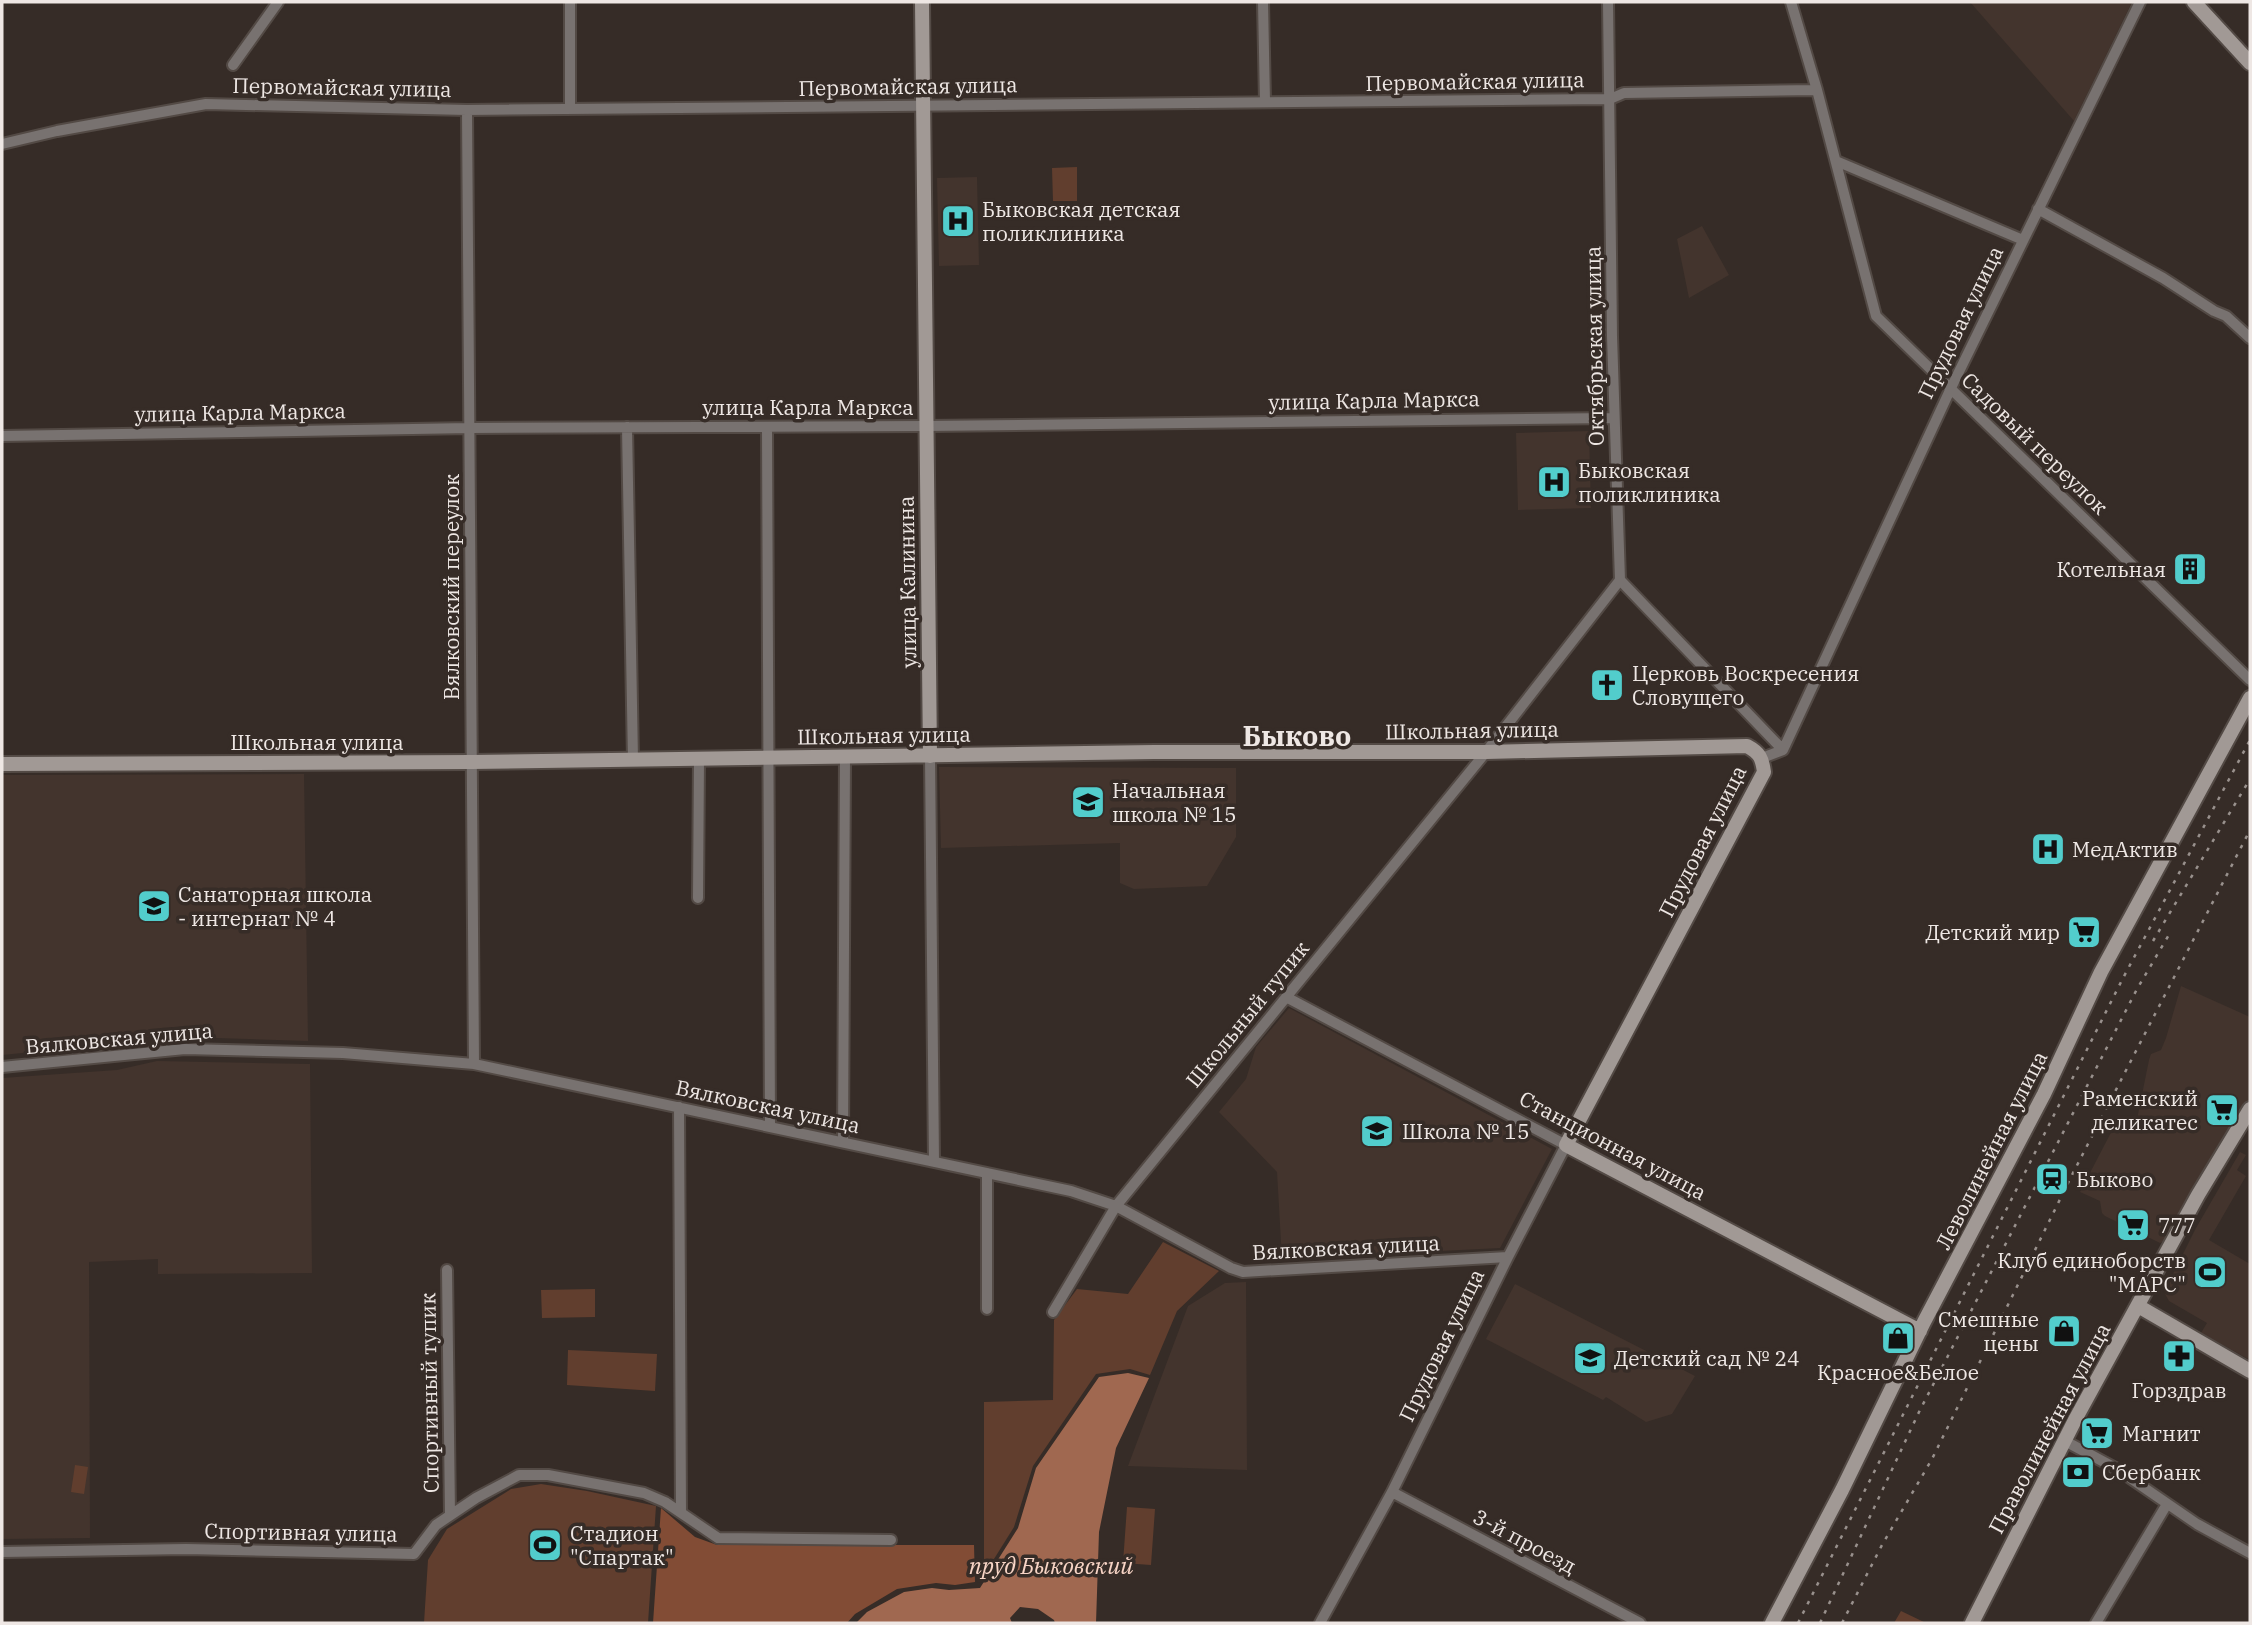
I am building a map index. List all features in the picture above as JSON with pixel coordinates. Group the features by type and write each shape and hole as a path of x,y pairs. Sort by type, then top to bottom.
{"main road":[{"name":"улица Калинина","path":"922,2 930,756"},
{"path":"2194,2 2250,63"},
{"name":"Леволинейная улица","path":"1772,1623 2056,1071 2101,972 2250,698"},
{"name":"Школьная улица","path":"2,764 471,762 1154,752 1486,752 1747,746 1757,751 1762,758"},
{"name":"Прудовая улица","path":"1566,1145 1763,772 1762,758"},
{"name":"Праволинейная улица","path":"1972,1623 2138,1306 2219,1158 2250,1109"},
{"name":"Станционная улица","path":"1566,1145 1920,1331"},
{"path":"2138,1306 2250,1371"}],"street":[{"path":"233,65 278,2"},
{"path":"570,2 570,108"},
{"path":"1264,2 1265,102"},
{"name":"Октябрьская улица","path":"1608,2 1614,418 1620,580"},
{"name":"Садовый переулок","path":"1791,2 1817,89 1876,316 2250,680"},
{"name":"Прудовая улица","path":"1762,758 1783,750 1951,388 2140,2"},
{"name":"Первомайская улица","path":"2,144 57,131 206,104 467,110 1610,99 1624,93 1817,89"},
{"name":"Вялковский переулок","path":"467,110 474,1064"},
{"path":"1836,161 2023,240"},
{"path":"2038,209 2226,316 2250,338"},
{"name":"улица Карла Маркса","path":"2,436 470,428 1614,418"},
{"path":"767,426 770,1125"},
{"path":"627,427 633,760"},
{"path":"1620,580 1783,750"},
{"name":"Школьный тупик","path":"1052,1312 1116,1206 1486,752 1620,580"},
{"name":"улица Калинина","path":"930,756 934,1162"},
{"path":"843,1142 845,757"},
{"path":"698,898 699,759"},
{"name":"Станционная улица","path":"1286,997 1566,1145"},
{"name":"Вялковская улица","path":"2,1067 185,1048 343,1053 474,1064 1071,1191 1116,1206 1243,1272 1507,1257"},
{"path":"679,1107 681,1513"},
{"name":"Прудовая улица","path":"1320,1623 1392,1492 1507,1257 1566,1145"},
{"path":"987,1173 987,1309"},
{"name":"Спортивный тупик","path":"446,1270 450,1515"},
{"path":"2065,1441 2117,1469 2167,1504 2250,1553"},
{"name":"Спортивная улица","path":"2,1552 186,1549 414,1554 436,1525 486,1492 519,1475 548,1475 644,1493 665,1502 718,1538 891,1540"},
{"name":"3-й проезд","path":"1392,1492 1640,1623"},
{"path":"2096,1623 2167,1504"}],"shaded area":[{"path":"1970,2 2132,2 2074,121"},
{"path":"1077,167 1077,201 1053,201 1052,168"},
{"name":"Быковская детская поликлиника","path":"977,177 979,265 939,266 937,178"},
{"path":"1702,226 1729,275 1689,298 1677,239"},
{"name":"Быковская поликлиника","path":"1589,431 1591,508 1518,510 1516,433"},
{"name":"Начальная школа № 15","path":"939,767 1236,768 1236,837 1207,886 1134,889 1120,883 1120,843 941,848"},
{"name":"Санаторная школа - интернат № 4","path":"304,774 308,1041 152,1036 115,1044 2,1055 2,775"},
{"path":"2181,986 2250,1017 2250,1100 2167,1240 2160,1243 2105,1216 2100,1201 2080,1192 2117,1121 2135,1129 2149,1060 2151,1054 2161,1050"},
{"name":"Школа № 15","path":"1289,1008 1552,1149 1500,1248 1282,1259 1277,1172 1219,1112 1246,1079 1256,1047"},
{"path":"157,1061 310,1064 312,1273 158,1274 158,1259 89,1262 90,1538 2,1539 2,1078 117,1070"},
{"path":"2240,1152 2246,1155 2237,1170 2246,1176 2209,1240 2250,1264 2250,1360 2201,1333 2207,1323 2169,1301 2164,1292 2196,1228"},
{"path":"1163,1242 1219,1271 1177,1311 1150,1375 1130,1369 1096,1374 1033,1466 1014,1527 984,1575 984,1402 1053,1400 1054,1320 1077,1289 1128,1294"},
{"path":"1246,1282 1247,1470 1128,1466 1188,1306 1225,1283"},
{"name":"Детский сад № 24","path":"1515,1284 1695,1376 1672,1414 1646,1422 1606,1397 1603,1400 1486,1339"},
{"path":"595,1289 595,1317 542,1318 541,1290"},
{"path":"568,1350 657,1354 655,1391 567,1385"},
{"path":"75,1465 88,1467 84,1494 71,1492"},
{"name":"Стадион \"Спартак\"","path":"541,1484 656,1506 648,1623 424,1623 428,1560 447,1529 511,1489"},
{"path":"1127,1507 1155,1509 1151,1565 1123,1563"},
{"path":"661,1508 695,1537 717,1545 974,1545 975,1582 955,1585 936,1583 897,1589 855,1614 847,1623 653,1623"},
{"path":"1901,1611 1926,1623 1894,1623"}],"water":[{"name":"пруд Быковский","path":"1128,1373 1149,1378 1116,1448 1099,1532 1096,1623 1055,1623 1038,1609 1020,1607 1010,1618 1012,1623 856,1623 867,1612 904,1592 932,1588 980,1588 1018,1528 1036,1468 1099,1377"}],"railway":[{"path":"1798,1623 2122,980 2250,740"},
{"path":"2153,941 2250,779"},
{"path":"1842,1623 1882,1545 1932,1459 2072,1175 2250,830"},
{"path":"1820,1623 1919,1412 2137,989 2170,933"}],"place":[{"name":"Быковская детская поликлиника","path":"958,221"},
{"name":"Быковская поликлиника","path":"1554,482"},
{"name":"Котельная","path":"2190,569"},
{"name":"Церковь Воскресения Словущего","path":"1607,685"},
{"name":"Начальная школа № 15","path":"1088,802"},
{"name":"МедАктив","path":"2048,849"},
{"name":"Санаторная школа - интернат № 4","path":"154,906"},
{"name":"Детский мир","path":"2084,932"},
{"name":"Раменский деликатес","path":"2222,1110"},
{"name":"Школа № 15","path":"1377,1131"},
{"name":"Быково","path":"2052,1179"},
{"name":"777","path":"2133,1225"},
{"name":"Клуб единоборств \"МАРС\"","path":"2210,1272"},
{"name":"Смешные цены","path":"2064,1331"},
{"name":"Красное&Белое","path":"1898,1338"},
{"name":"Горздрав","path":"2179,1356"},
{"name":"Детский сад № 24","path":"1590,1358"},
{"name":"Магнит","path":"2097,1433"},
{"name":"Сбербанк","path":"2078,1472"},
{"name":"Стадион \"Спартак\"","path":"545,1545"}],"district":[{"name":"Быково","path":"1297,735"}]}
